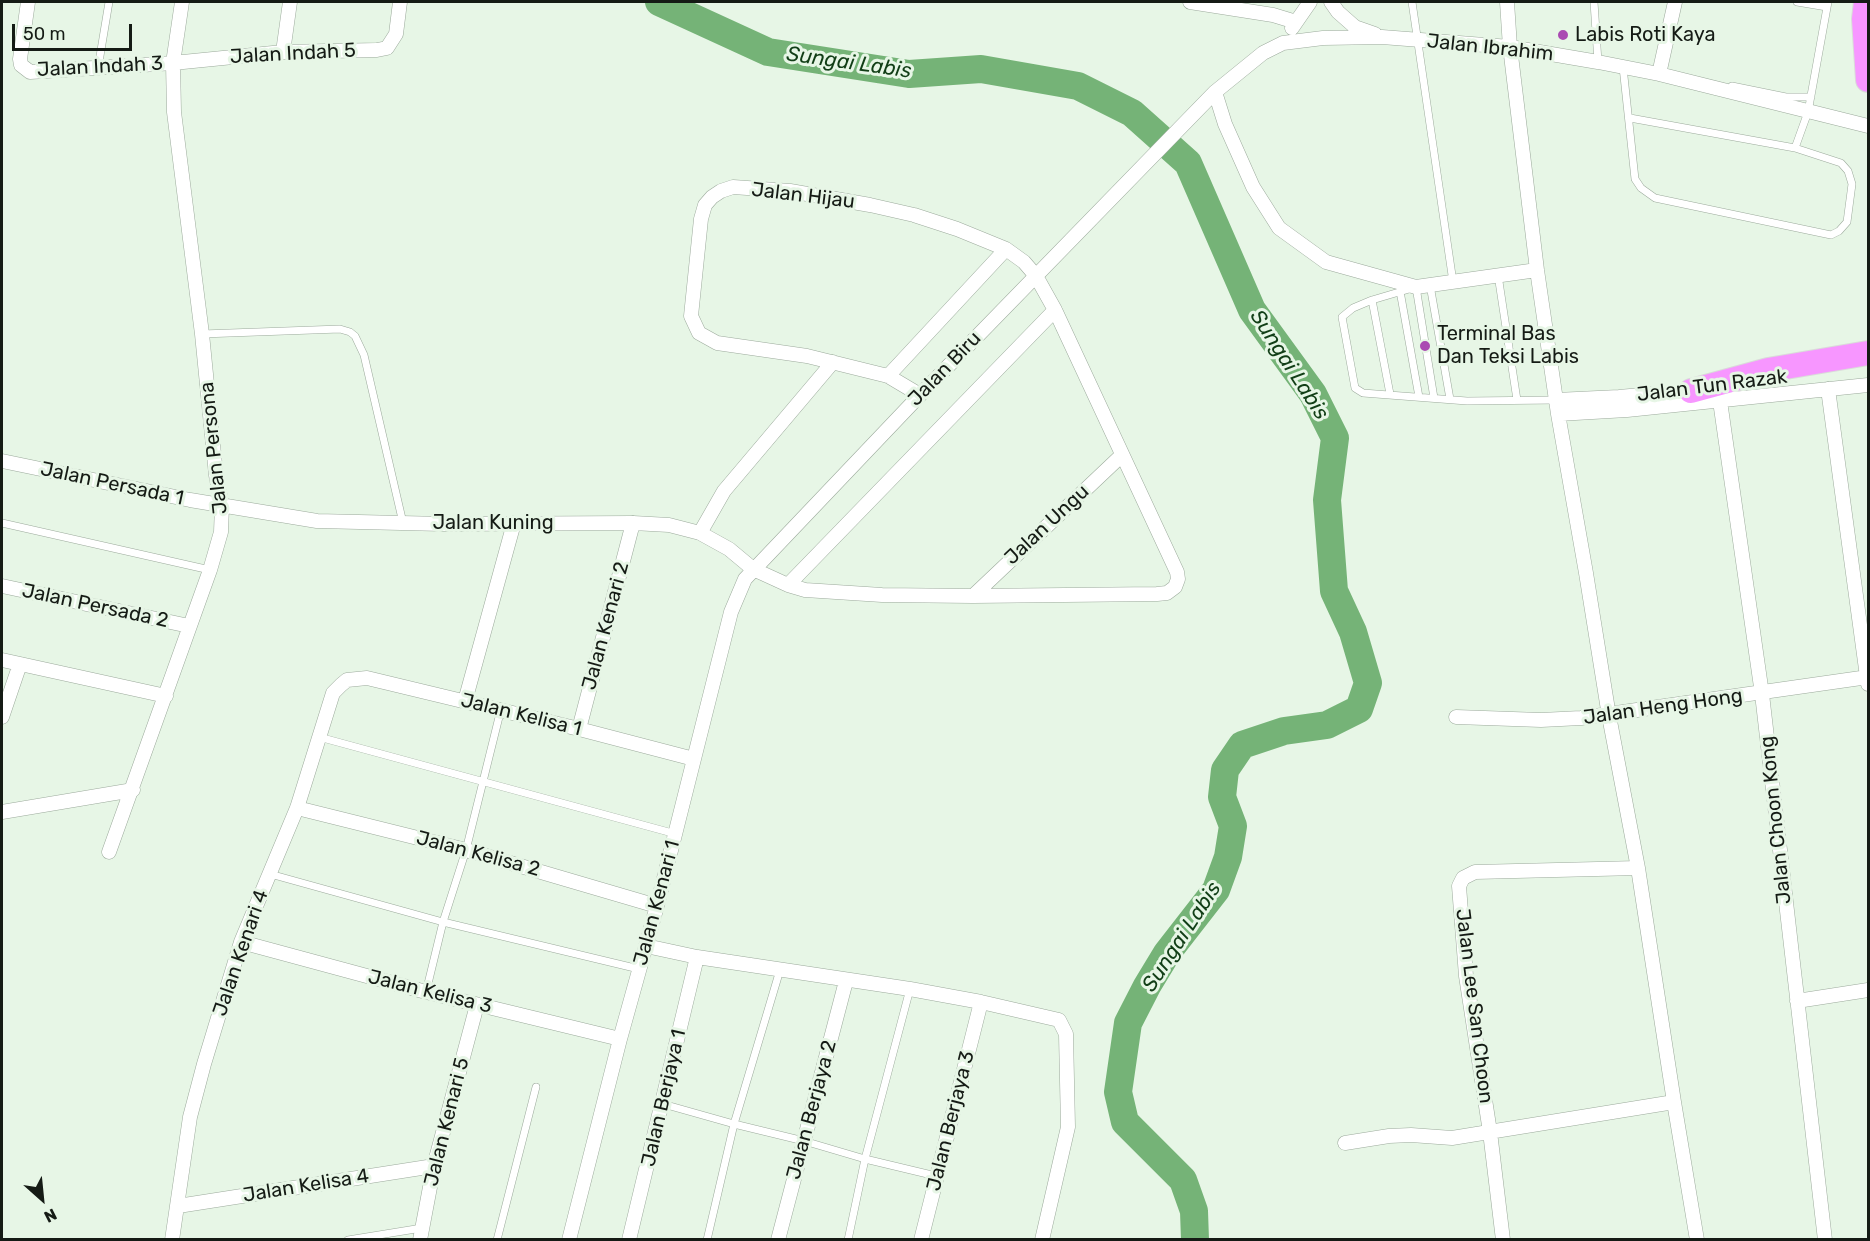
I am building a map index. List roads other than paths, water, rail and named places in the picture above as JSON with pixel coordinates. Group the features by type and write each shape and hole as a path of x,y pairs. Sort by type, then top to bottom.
{"highway":[{"path":"1866,2 1864,20 1869,80"},
{"path":"1691,391 1768,370 1869,353"}],"street":[{"name":"Jalan Indah 3","path":"28,2 20,59 25,69 39,73 173,63"},
{"path":"173,63 182,2"},
{"path":"283,52 290,2"},
{"name":"Jalan Indah 5","path":"173,63 283,52 387,48 396,34 400,2"},
{"path":"1190,2 1273,15 1296,22"},
{"path":"1310,2 1283,43 1263,53 1215,92 1253,187 1279,228 1326,262 1416,287 1537,270"},
{"path":"1331,2 1338,12 1355,27 1382,37"},
{"path":"1507,2 1510,47 1537,270 1557,407 1609,716 1638,868 1697,1239"},
{"path":"1659,73 1675,2"},
{"name":"Jalan Ibrahim","path":"1283,43 1323,38 1382,37 1510,47 1659,73 1869,126"},
{"name":"Jalan Persona","path":"109,852 166,696 221,532 222,506 216,475 202,334 174,112 173,63"},
{"name":"Jalan Biru","path":"753,569 1191,114 1215,92"},
{"name":"Jalan Hijau","path":"920,395 888,376 807,356 717,344 699,333 691,316 701,219 705,205 712,197 733,187 790,191 914,215 1006,249 1024,262 1036,276 1055,310 1178,572 1178,579 1175,587 1167,593 1157,594 973,596"},
{"path":"888,376 1006,249"},
{"path":"788,585 1055,310"},
{"path":"700,533 724,490 833,362"},
{"name":"Jalan Tun Razak","path":"1557,407 1619,397 1691,391 1869,365"},
{"name":"Jalan Tun Razak","path":"1557,407 1627,410 1869,385"},
{"path":"1828,389 1868,680"},
{"name":"Jalan Choon Kong","path":"1720,400 1762,694 1825,1239"},
{"name":"Jalan Ungu","path":"973,596 1122,454"},
{"name":"Jalan Persada 1","path":"2,461 222,506"},
{"name":"Jalan Kuning","path":"222,506 317,521 669,525 700,533 729,549 753,569 805,590 882,595 973,596"},
{"path":"465,701 514,523"},
{"name":"Jalan Kenari 2","path":"579,729 633,523"},
{"name":"Jalan Kenari 1","path":"569,1239 676,834 731,612 738,593 753,569"},
{"name":"Jalan Persada 2","path":"2,585 189,626"},
{"path":"2,660 166,696"},
{"path":"2,717 20,664"},
{"name":"Jalan Kelisa 1","path":"347,680 367,678 501,709 694,759"},
{"name":"Jalan Kenari 4","path":"172,1239 190,1117 241,942 297,808 333,693 347,680"},
{"name":"Jalan Heng Hong","path":"1456,717 1541,720 1609,716 1868,680"},
{"path":"2,812 133,790"},
{"name":"Jalan Kelisa 2","path":"297,808 466,850 657,906"},
{"name":"Jalan Lee San Choon","path":"1503,1239 1490,1132 1466,976 1459,886 1463,878 1475,872 1638,868"},
{"name":"Jalan Kelisa 3","path":"241,942 426,992 620,1039"},
{"path":"646,946 697,957 910,989 1059,1020 1066,1034 1068,1127 1042,1239"},
{"name":"Jalan Berjaya 1","path":"629,1239 697,957"},
{"name":"Jalan Berjaya 2","path":"778,1239 846,981"},
{"path":"1797,1001 1869,990"},
{"name":"Jalan Berjaya 3","path":"921,1239 981,1002"},
{"name":"Jalan Kenari 5","path":"421,1234 434,1166 477,1005"},
{"path":"1345,1143 1389,1136 1452,1138 1674,1102"},
{"name":"Jalan Kelisa 4","path":"178,1206 434,1166"}],"lane":[{"path":"98,68 109,2"},
{"path":"1412,2 1453,282"},
{"path":"1594,2 1598,62"},
{"path":"1795,148 1808,112 1827,4 1797,2"},
{"path":"1623,67 1635,179 1641,188 1654,198 1831,235 1839,231 1846,222 1852,184 1848,171 1841,163 1795,148 1630,118"},
{"path":"1659,73 1786,97 1811,97"},
{"path":"1498,275 1517,400"},
{"path":"1430,285 1450,399"},
{"path":"1434,398 1416,287 1372,300 1353,308 1342,317 1355,388 1363,393 1390,394 1419,397 1434,398 1450,399 1517,400 1557,407"},
{"path":"1400,291 1419,397"},
{"path":"1372,300 1390,394"},
{"path":"202,334 340,329 355,336 364,355 403,523"},
{"path":"2,523 210,570"},
{"path":"426,992 443,922 466,850 501,709"},
{"path":"320,737 676,834"},
{"path":"269,874 443,922 639,969"},
{"path":"707,1239 734,1124 780,969"},
{"path":"848,1239 865,1159 910,989"},
{"path":"497,1239 536,1087"},
{"path":"663,1104 936,1176"},
{"path":"348,1239 421,1234"}],"waterway":[{"name":"Sungai Labis","path":"659,2 768,52 909,74 981,69 1078,86 1132,113 1188,163 1252,310 1313,394 1335,438 1327,500 1334,591 1353,632 1368,683 1359,709 1327,725 1284,731 1242,745 1225,770 1222,797 1233,826 1228,857 1216,890 1167,953 1128,1023 1118,1092 1125,1122 1183,1180 1194,1211 1195,1240"}],"place":[{"name":"Labis Roti Kaya","path":"1563,35"},
{"name":"Terminal Bas Dan Teksi Labis","path":"1425,346"}]}
